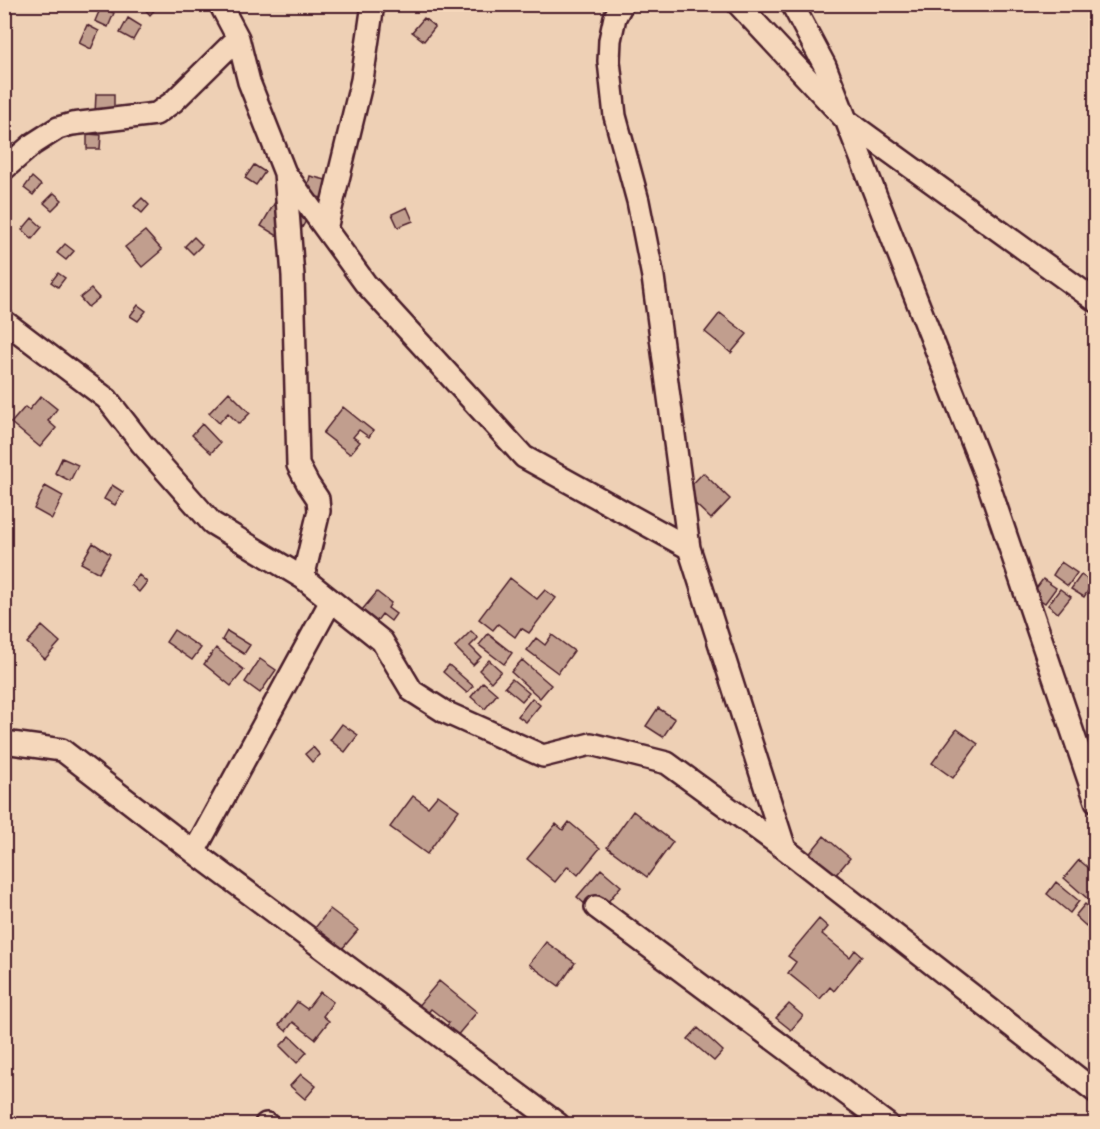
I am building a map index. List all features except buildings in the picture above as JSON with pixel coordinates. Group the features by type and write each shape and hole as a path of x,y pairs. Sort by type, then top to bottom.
{"street":[{"path":"220,4 238,38 249,82 285,173 365,283 524,458 689,548"},
{"path":"326,229 362,80 373,4"},
{"path":"622,4 615,17 610,40 609,62 615,116 638,201 653,277 689,548 784,849"},
{"path":"738,4 846,120 1095,301"},
{"path":"792,4 825,66 986,477 1095,801"},
{"path":"4,170 33,144 58,128 72,124 156,114 174,102 238,38"},
{"path":"285,173 293,276 298,465 318,498 320,512 303,578"},
{"path":"4,321 107,399 142,444 212,523 303,578 382,641 412,691 445,712 543,756 591,744 667,763 784,849 1095,1092"},
{"path":"194,852 331,601"},
{"path":"4,742 62,750 558,1125"},
{"path":"597,907 887,1125"}]}
